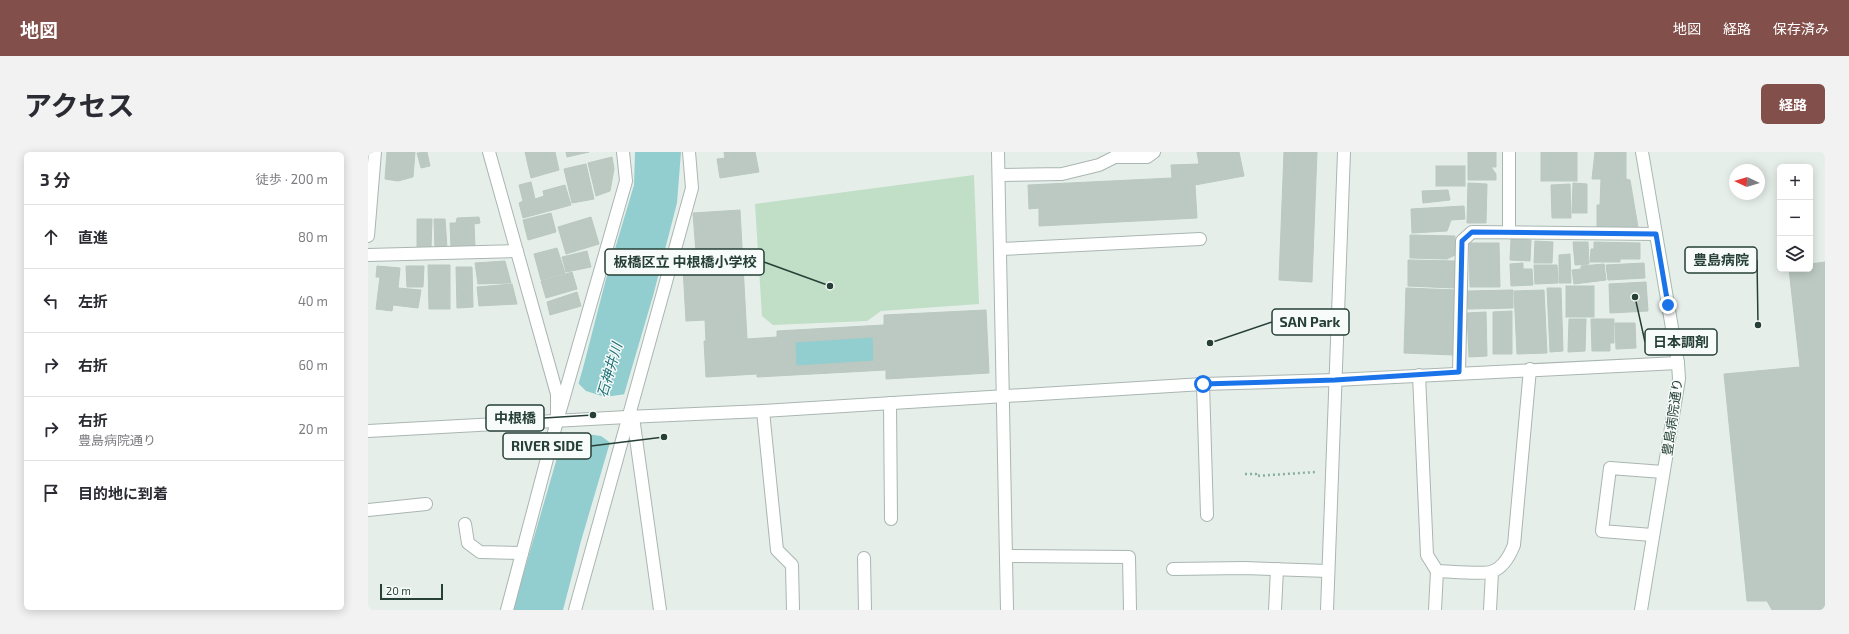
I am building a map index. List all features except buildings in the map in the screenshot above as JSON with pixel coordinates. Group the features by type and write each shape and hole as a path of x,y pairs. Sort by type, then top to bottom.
{"street":[{"path":"368,236 375,152"},
{"path":"489,152 557,394 560,420"},
{"path":"507,610 626,181 623,152"},
{"path":"575,610 692,188 689,152"},
{"path":"998,152 1007,610"},
{"path":"999,175 1062,174 1099,165 1116,157 1147,157 1154,152"},
{"path":"1327,610 1344,152"},
{"path":"1509,152 1509,232"},
{"name":"豊島病院通り","path":"1641,610 1652,535 1678,387 1678,363 1642,152"},
{"path":"1459,372 1462,241 1472,232 1656,234"},
{"path":"1001,249 1200,239"},
{"path":"368,255 517,251"},
{"path":"368,431 560,420 764,411 1203,384 1335,380 1459,372 1678,363"},
{"path":"1437,571 1492,572 1501,566 1509,557 1514,545 1530,369"},
{"path":"1419,375 1427,556 1437,571 1435,610"},
{"path":"1203,384 1207,515"},
{"path":"890,403 891,520"},
{"path":"764,411 777,550 792,565 793,610"},
{"path":"628,417 660,610"},
{"path":"1652,535 1602,531 1610,468 1663,472"},
{"path":"368,510 426,504"},
{"path":"465,524 468,543 480,552 522,553"},
{"path":"1006,556 1129,556 1130,610"},
{"path":"864,558 865,610"},
{"path":"1173,569 1277,569 1328,571"},
{"path":"1275,610 1277,569"},
{"path":"1490,610 1492,572"}],"path":[{"path":"1245,474 1256,474 1256,476 1333,471"}],"green space":[{"path":"974,175 979,304 881,311 867,321 773,325 762,316 755,204"}],"water":[{"name":"石神井川","path":"635,152 681,152 677,203 653,296 581,541 563,610 513,610 634,185"},
{"path":"873,337 874,361 796,366 795,342"}],"pier":[{"path":"577,382 586,391 605,397 626,394 612,444 601,436 580,433 562,434"}],"place":[{"name":"板橋区立 中根橋小学校","path":"830,286"},
{"name":"日本調剤","path":"1635,297"},
{"name":"豊島病院","path":"1758,325"},
{"name":"SAN Park","path":"1210,343"},
{"name":"中根橋","path":"593,415"},
{"name":"RIVER SIDE","path":"664,437"}],"route":[{"path":"1203,384 1335,380 1459,372 1462,241 1472,232 1656,234 1668,305"}]}
